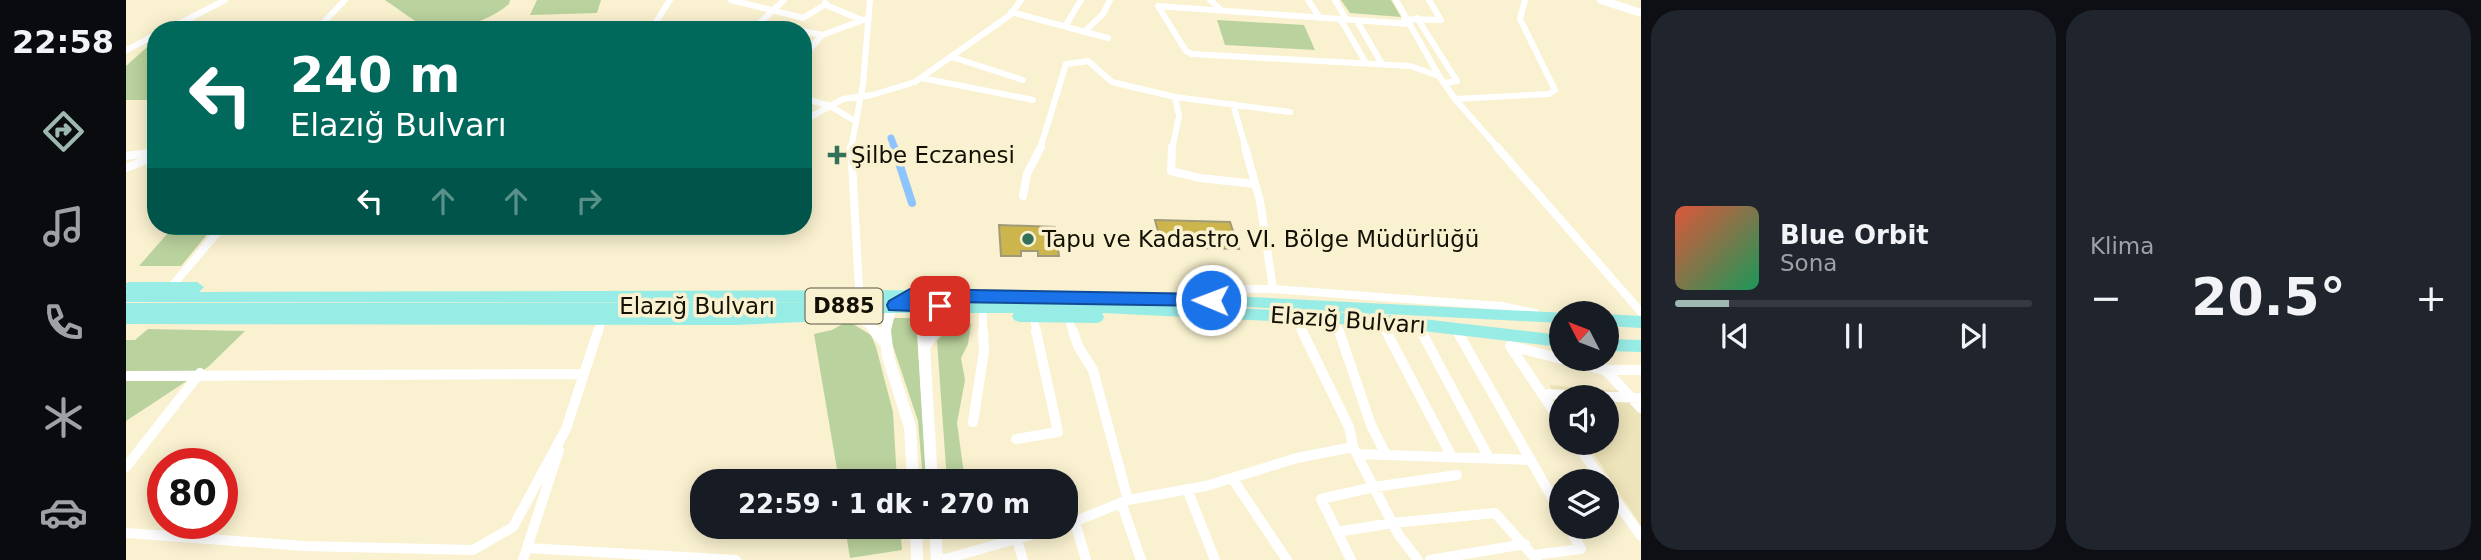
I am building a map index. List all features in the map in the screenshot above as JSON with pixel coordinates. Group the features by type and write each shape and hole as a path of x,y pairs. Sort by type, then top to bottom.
{"highway":[{"path":"565,286 623,295"},
{"path":"126,287 1058,289 1138,293 1181,299"},
{"name":"Elazığ Bulvarı","path":"126,297 623,295 915,304 1181,299 1549,317"},
{"path":"127,316 777,318 851,314 915,304 983,316 1138,317 1194,312"},
{"name":"Elazığ Bulvarı","path":"127,316 892,308"},
{"name":"Elazığ Bulvarı","path":"961,310 1194,312 1334,317 1456,329 1507,340 1549,341"},
{"path":"1619,321 1641,322"},
{"path":"1619,345 1641,346"}],"street":[{"path":"184,21 225,0"},
{"path":"325,21 345,0"},
{"path":"657,21 670,1 677,0"},
{"path":"731,0 803,18 825,2 866,19"},
{"path":"761,21 784,0"},
{"path":"859,287 851,140 860,96 870,0"},
{"path":"812,116 843,99 901,87 922,78 1011,12 1021,0"},
{"path":"1066,25 1081,0"},
{"path":"1084,32 1103,14 1110,0"},
{"path":"1210,0 1217,9"},
{"path":"1308,0 1318,15"},
{"path":"1335,0 1366,63"},
{"path":"1396,0 1455,99 1641,312"},
{"path":"1344,18 1357,21 1409,21 1417,18 1441,20 1429,0"},
{"path":"1455,99 1549,94 1555,90 1520,19 1525,0"},
{"path":"1601,0 1641,11"},
{"path":"1611,0 1641,11"},
{"path":"1409,21 1158,6 1186,51 1192,54 1410,66 1432,63"},
{"path":"1011,12 1108,38"},
{"path":"1417,18 1457,81 1444,83"},
{"path":"812,46 821,35 866,19"},
{"path":"1357,21 1382,64"},
{"path":"812,33 821,35"},
{"path":"1415,34 1427,34"},
{"path":"126,50 147,39"},
{"path":"952,57 1023,80"},
{"path":"1023,197 1027,174 1038,156 1066,64 1088,61 1112,82 1175,97 1290,112"},
{"path":"1410,66 1439,76"},
{"path":"922,78 1033,100"},
{"path":"1175,97 1179,116 1178,132 1171,148 1171,171 1200,178 1255,184"},
{"path":"1475,98 1471,104 1476,123"},
{"path":"812,101 830,106 855,121"},
{"path":"1233,104 1255,184 1273,289"},
{"path":"126,156 147,155"},
{"path":"126,168 147,158"},
{"path":"171,287 215,235"},
{"path":"1224,300 1226,289 1273,289 1501,306 1549,316"},
{"path":"915,304 925,346 931,469"},
{"path":"892,308 885,331 910,430 912,469"},
{"path":"925,346 936,328 961,310"},
{"path":"851,314 868,323 887,345"},
{"path":"973,422 984,351 983,316"},
{"path":"523,560 603,317"},
{"path":"1016,439 1058,432 1033,317"},
{"path":"1068,317 1078,346 1093,370 1142,560"},
{"path":"1295,317 1349,427 1355,450 1392,523 1418,560"},
{"path":"1334,317 1371,425 1386,454"},
{"path":"1380,320 1452,457"},
{"path":"1417,324 1489,458"},
{"path":"1456,329 1549,492"},
{"path":"1507,340 1549,353"},
{"path":"1507,340 1549,404"},
{"path":"1619,370 1641,370"},
{"path":"1605,371 1637,398 1641,408"},
{"path":"126,376 200,373 584,374"},
{"path":"126,467 200,373"},
{"path":"1542,394 1637,398"},
{"path":"126,533 304,546 473,550 513,527 566,429"},
{"path":"1078,520 1125,501 1232,478 1297,458 1355,450 1386,454 1531,460"},
{"path":"1351,560 1321,499 1374,487 1457,475"},
{"path":"1232,478 1287,560"},
{"path":"1187,489 1215,560"},
{"path":"1619,504 1639,531"},
{"path":"1337,532 1392,523 1495,513 1535,558 1581,549 1576,539"},
{"path":"917,539 918,560"},
{"path":"936,539 939,560 966,557 1017,539 1023,560"},
{"path":"1077,539 1086,560"},
{"path":"1430,560 1525,544"},
{"path":"527,548 736,560"}],"shaded area":[{"path":"1619,391 1641,393 1641,526 1619,492 1619,469 1604,469 1595,455 1619,455"}],"green space":[{"path":"385,0 510,0 509,4 496,13 478,21 415,21"},
{"path":"537,0 601,0 597,13 530,15"},
{"path":"1341,0 1391,0 1401,17 1350,13"},
{"path":"1217,20 1304,25 1315,50 1225,45"},
{"path":"147,47 147,100 126,100 126,66"},
{"path":"166,235 207,235 181,266 139,266"},
{"path":"892,318 916,318 926,469 922,469 918,421 890,337"},
{"path":"848,321 871,335 893,412 896,469 837,469 814,334 832,330"},
{"path":"971,324 968,344 961,358 965,380 957,423 963,469 946,469 937,341 950,326"},
{"path":"148,329 245,331 208,367 126,421 126,340 135,340"},
{"path":"847,539 901,539 902,550 850,558"}],"building":[{"path":"1155,220 1230,222 1239,249 1162,247"},
{"name":"Tapu ve Kadastro VI. Bölge Müdürlüğü","path":"999,225 1055,227 1059,256 1038,256 1038,251 1021,251 1021,256 1001,256"}],"waterway":[{"path":"891,138 895,149"},
{"path":"894,147 912,203"}],"place":[{"name":"Şilbe Eczanesi","path":"837,155"},
{"name":"Tapu ve Kadastro VI. Bölge Müdürlüğü","path":"1028,239"}],"route":[{"path":"940,306 895,305 910,295 1211,300"}]}
